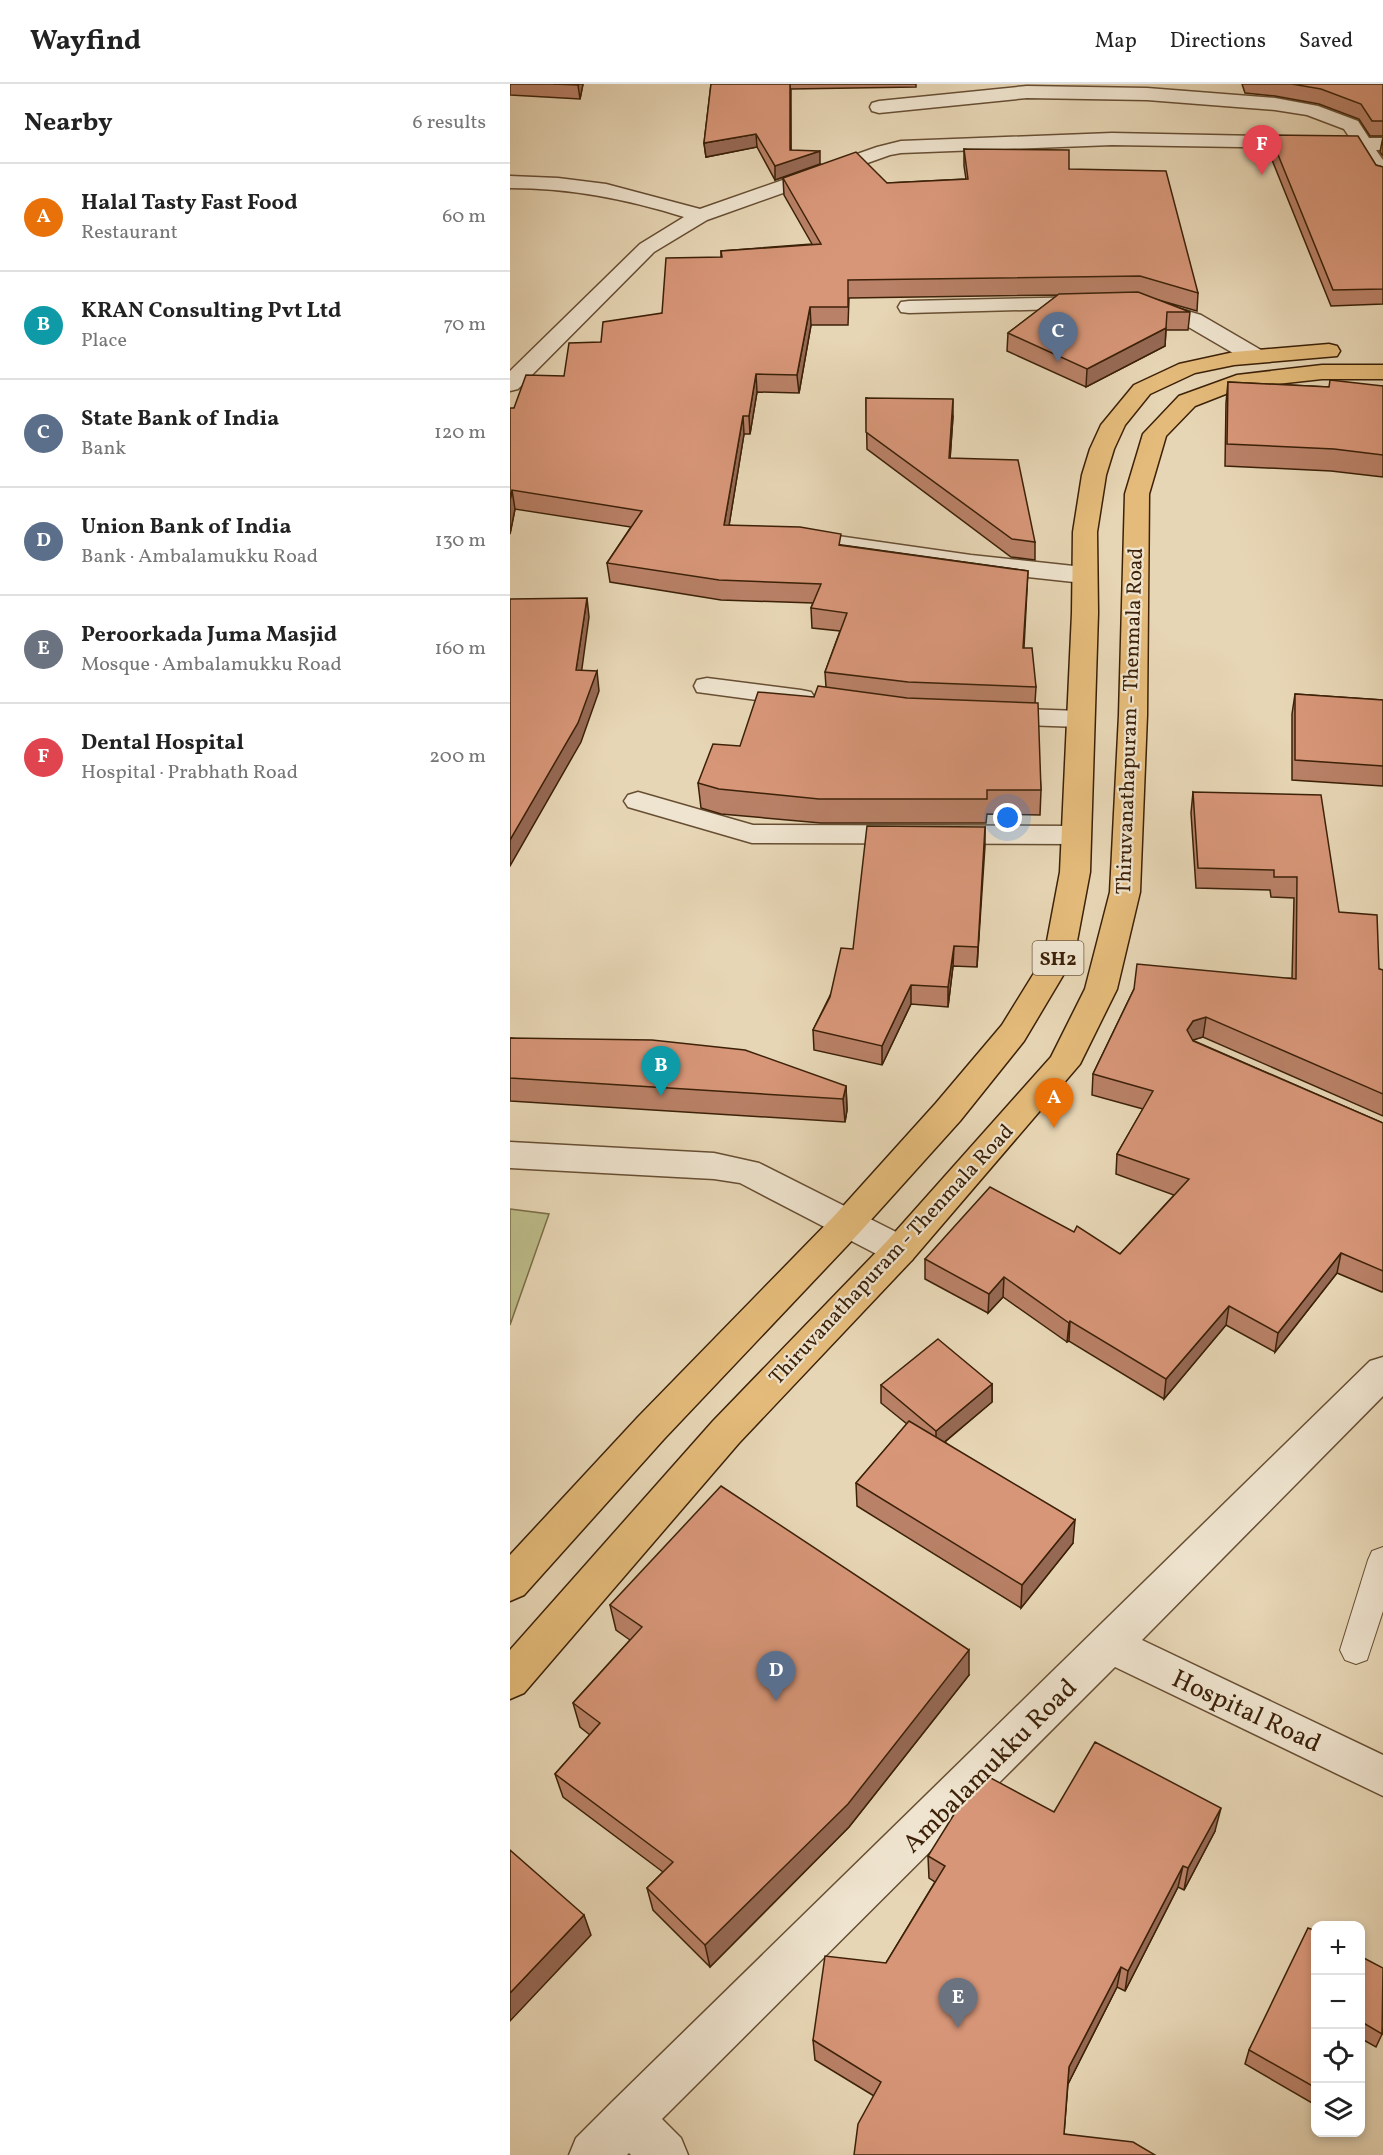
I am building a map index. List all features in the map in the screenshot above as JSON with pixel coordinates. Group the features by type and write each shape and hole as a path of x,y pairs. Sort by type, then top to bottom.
{"main road":[{"name":"SH2","path":"510,1583 651,1428 848,1223 948,1112 1013,1033 1059,957 1075,872 1080,719 1110,614 1083,575 1089,497 1101,450 1119,414 1142,388 1195,366 1253,355 1338,350 1383,352"},
{"name":"Thiruvanathapuram - Thenmala Road","path":"510,1680 726,1432 900,1250 1064,1064 1101,989 1125,892 1110,614 1137,494 1155,434 1187,401 1238,382 1322,372 1383,372"}],"street":[{"path":"901,147 876,100 1027,92 1148,94 1222,99 1311,110 1351,125 1383,175"},
{"path":"510,384 647,248 699,216 833,168 901,147 1112,139 1383,144"},
{"path":"510,182 537,181 606,189 660,202 699,216"},
{"path":"1128,303 1139,302 1193,320 1253,355"},
{"path":"909,307 1105,303"},
{"path":"770,533 971,563 1083,575"},
{"path":"706,686 825,701"},
{"path":"965,714 1080,719"},
{"path":"638,801 752,834 1075,835"},
{"path":"510,1155 714,1166 747,1172 900,1250"},
{"name":"Ambalamukku Road","path":"593,2155 1383,1372"},
{"name":"Hospital Road","path":"1110,1645 1383,1776"},
{"path":"630,2120 663,2155"}],"lane":[{"path":"1356,1650 1383,1560"}],"green space":[{"path":"510,1209 549,1214 510,1325"}],"building":[{"path":"711,84 790,84 790,150 820,151 775,166 756,134 704,143"},
{"path":"1292,84 1383,84 1383,121 1372,121 1361,104 1321,89"},
{"path":"1270,135 1358,136 1376,165 1383,167 1383,289 1333,290"},
{"path":"964,149 1069,150 1069,169 1166,171 1198,293 1140,276 848,280 848,307 810,307 797,375 756,374 749,416 743,416 724,525 800,527 841,534 839,545 1028,571 1023,648 1032,648 1036,687 908,682 825,672 847,613 811,608 821,584 719,580 607,563 642,511 512,490 510,500 510,408 514,408 526,375 564,376 569,343 601,342 603,322 662,313 666,258 722,257 721,251 821,244 783,178 856,152 887,183 968,179"},
{"path":"1138,292 1190,312 1167,312 1166,328 1087,369 1008,333 1059,294"},
{"path":"1330,380 1383,386 1383,455 1334,449 1227,444 1228,382 1329,387"},
{"path":"866,398 953,399 949,458 1018,460 1035,542 1012,539 866,432"},
{"path":"587,598 576,670 597,671 578,723 510,840 510,599"},
{"path":"818,686 907,698 1038,703 1041,790 987,790 987,799 819,799 719,789 698,783 713,744 740,746 758,692 814,697"},
{"path":"1295,694 1383,700 1383,766 1295,760"},
{"path":"1193,792 1321,795 1339,912 1377,915 1379,969 1383,970 1383,1094 1206,1017 1193,1021 1187,1030 1193,1041 1383,1123 1383,1271 1341,1253 1278,1333 1229,1306 1166,1379 1070,1321 1069,1323 1004,1277 989,1294 925,1259 990,1187 1074,1232 1077,1226 1120,1254 1189,1179 1117,1154 1153,1091 1093,1074 1134,989 1137,964 1296,979 1297,877 1274,877 1274,870 1198,868"},
{"path":"867,826 985,827 978,947 954,946 948,987 911,985 882,1046 813,1030 830,997 841,948 853,949"},
{"path":"510,1038 652,1040 745,1050 846,1086 843,1099 510,1078"},
{"path":"938,1339 992,1384 936,1431 881,1385"},
{"path":"909,1421 1075,1520 1022,1585 856,1483"},
{"path":"721,1486 969,1650 848,1804 705,1945 647,1888 673,1862 555,1774 600,1723 573,1703 642,1627 610,1605"},
{"path":"1095,1742 1221,1808 1188,1868 1183,1866 1128,1971 1121,1967 1069,2067 1064,2134 1133,2142 1155,2155 854,2155 858,2124 881,2082 813,2040 825,1956 886,1963 945,1866 928,1856 963,1800 987,1776 1054,1812"},
{"path":"510,1850 584,1915 510,1993"},
{"path":"1308,1928 1311,1929 1311,2085 1249,2050"},
{"path":"1365,1959 1383,1968 1382,2034 1365,2024"}],"place":[{"name":"Dental Hospital","path":"1262,175"},
{"name":"State Bank of India","path":"1058,362"},
{"name":"KRAN Consulting Pvt Ltd","path":"661,1096"},
{"name":"Halal Tasty Fast Food","path":"1054,1128"},
{"name":"Union Bank of India","path":"776,1701"},
{"name":"Peroorkada Juma Masjid","path":"958,2028"}]}
